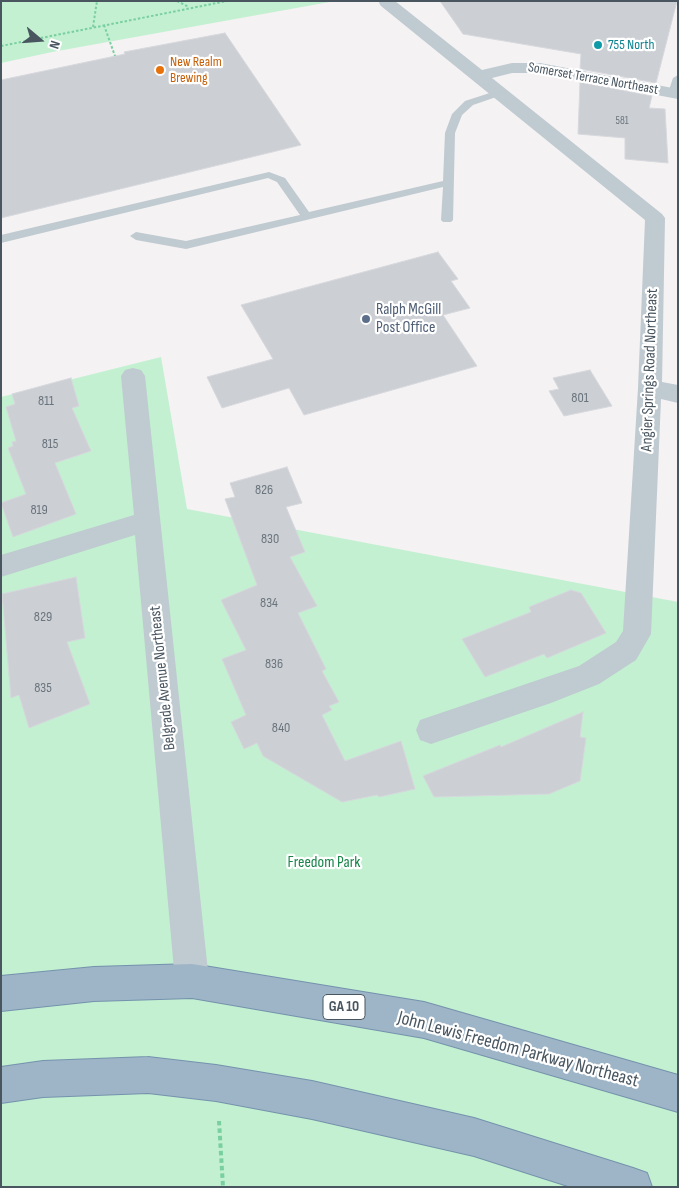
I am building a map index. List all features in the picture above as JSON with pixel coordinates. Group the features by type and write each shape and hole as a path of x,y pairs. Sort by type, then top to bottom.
{"highway":[{"name":"John Lewis Freedom Parkway Northeast","path":"1,994 94,984 192,981 424,1020 678,1094"},
{"path":"1,1085 43,1079 148,1075 216,1083 312,1100 474,1137 633,1187"}],"street":[{"name":"Angier Springs Road Northeast","path":"388,3 655,218 650,388 637,634 626,651 589,675 551,690 431,730"},
{"name":"Somerset Terrace Northeast","path":"479,76 512,68 540,68 676,88"},
{"name":"Belgrade Avenue Northeast","path":"133,376 192,981"},
{"path":"650,388 678,394"},
{"path":"1,566 147,521"}],"lane":[{"path":"447,220 447,183 451,129 457,114 469,103 499,92"},
{"path":"1,239 269,175 281,180 307,216"},
{"path":"136,236 186,245 447,183"}],"path":[{"path":"93,27 97,1"},
{"path":"178,1 190,8"},
{"path":"1,46 227,1"},
{"path":"104,25 115,56"},
{"path":"216,1083 223,1187"}],"green space":[{"path":"1,1 335,1 52,52 1,63"},
{"name":"Freedom Park","path":"161,357 187,509 678,602 678,1187 1,1187 1,397"}],"building":[{"name":"755 North","path":"440,1 677,1 656,83 580,69 581,54 463,34"},
{"path":"225,33 301,145 1,218 1,80 125,54 124,52"},
{"path":"580,82 652,96 649,108 665,109 668,163 625,159 625,138 578,134"},
{"path":"438,252 458,279 451,281 470,308 443,315 477,366 304,415 289,388 222,408 207,377 273,359 241,305"},
{"path":"590,370 612,406 564,416 549,391 559,389 553,378"},
{"path":"71,378 79,406 72,408 91,451 55,463 76,514 13,537 1,503 26,494 8,448 13,446 12,442 16,441 6,407 15,404 12,394"},
{"path":"287,467 302,503 286,507 305,552 290,557 317,606 298,613 326,669 322,671 339,702 329,706 332,710 322,715 345,761 401,741 415,789 379,797 377,795 342,802 263,756 257,743 244,749 231,722 246,715 222,659 246,650 221,600 257,585 225,499 235,497 230,483"},
{"path":"76,577 85,638 67,642 90,704 29,728 19,695 11,698 2,594"},
{"path":"571,590 581,593 606,633 547,658 544,654 485,677 462,639 531,612 529,607"},
{"path":"583,712 580,737 586,738 580,781 549,794 434,797 423,776 500,745 501,747"}],"place":[{"name":"755 North","path":"598,45"},
{"name":"New Realm Brewing","path":"160,70"},
{"name":"Ralph McGill Post Office","path":"366,319"}]}
